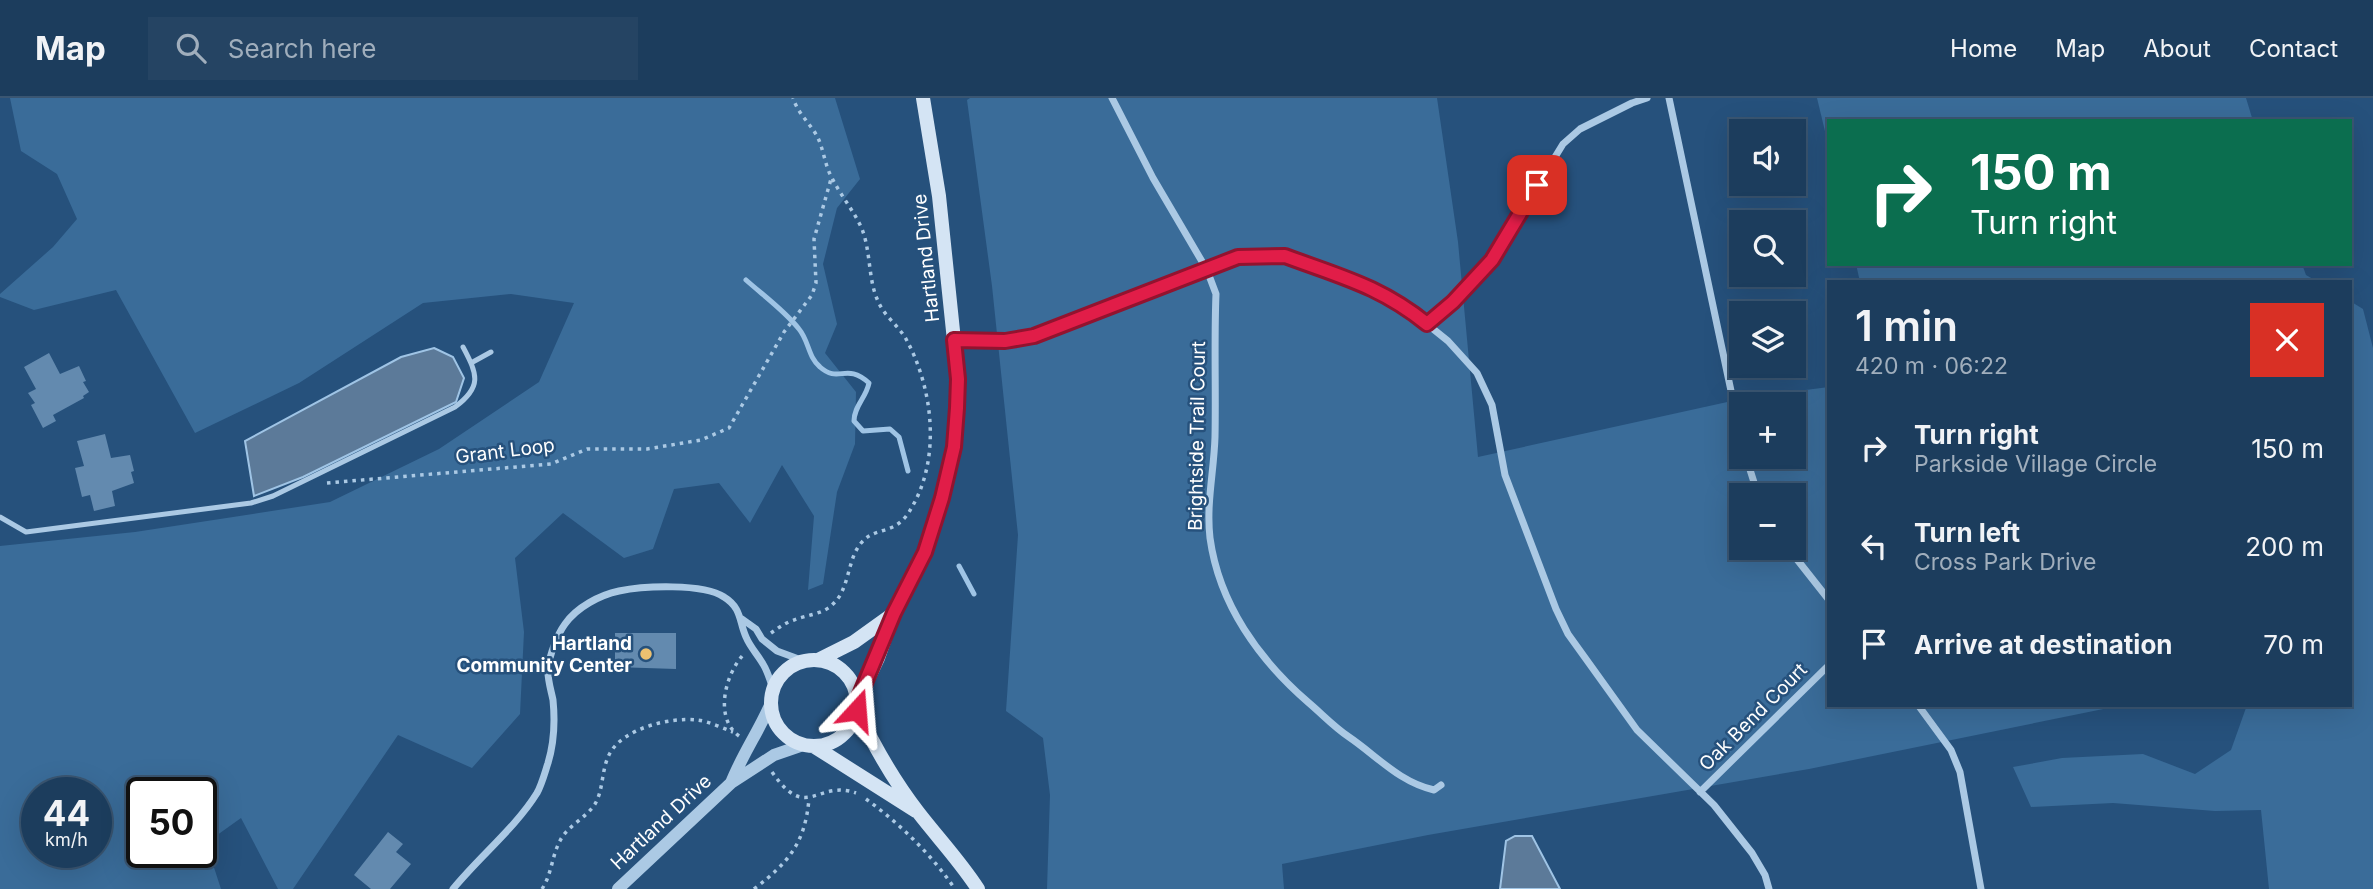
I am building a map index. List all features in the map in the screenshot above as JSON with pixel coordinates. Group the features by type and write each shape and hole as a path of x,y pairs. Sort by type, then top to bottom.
{"main road":[{"name":"Hartland Drive","path":"809,746 832,743 844,735 852,724 894,613 925,552 954,447 958,379 939,196 923,98"},
{"name":"Hartland Drive","path":"772,696 780,676 791,666 854,642 894,613"},
{"path":"811,660 832,663 844,671 853,682 857,706 883,761 978,889"},
{"path":"772,696 773,717 780,730 790,739 809,746 918,811"}],"street":[{"name":"Brightside Trail Court","path":"1112,98 1153,178 1207,270 1216,294 1215,452 1209,492 1210,536 1217,572 1228,602 1261,653 1297,693 1326,719 1384,765 1419,786 1434,790 1441,785"},
{"path":"1427,324 1453,302 1492,260 1563,144 1580,129 1647,98"},
{"path":"1669,98 1731,392"},
{"path":"954,340 1005,341 1034,336 1238,257 1285,256 1390,296 1448,341 1477,373 1492,405 1505,475 1568,634 1637,730 1714,805 1752,853 1765,875 1769,889"},
{"path":"1797,560 1827,597"},
{"path":"453,889 517,819 538,791 549,760 554,732 548,669 554,646 565,624 595,600 618,591 641,589 699,589 723,596 732,603 742,619 745,636 763,663 772,696"},
{"path":"742,619 756,629 762,639 777,652 811,660"},
{"name":"Oak Bend Court","path":"1700,792 1827,667"},
{"name":"Hartland Drive","path":"731,783 740,760 757,735 772,696"},
{"path":"1919,707 1951,750 1960,772 1981,889"},
{"name":"Hartland Drive","path":"618,889 731,783 774,755 809,746"}],"lane":[{"path":"0,517 26,532 251,503 273,496 455,407 469,396 475,384 471,363 463,347"},
{"path":"471,363 491,352"}],"path":[{"path":"766,636 792,620 833,604 861,542 870,535 899,525 912,509 930,456 930,434 919,366 897,323 885,313 877,300 862,229 831,177 818,138 798,111 793,98"},
{"name":"Grant Loop","path":"323,483 551,464 587,449 647,449 701,440 729,428 784,332 813,295 816,284 814,239 831,177"},
{"path":"735,733 727,720 724,700 729,680 747,651"},
{"path":"542,889 561,839 596,803 603,769 611,751 621,739 635,730 652,725 698,719 735,733 747,742"},
{"path":"769,767 787,791 798,797 810,799 834,790 859,794 920,846 955,889"},
{"path":"754,889 768,878 800,842 807,823 810,799"}],"shaded area":[{"path":"10,98 835,98 860,179 837,208 823,264 837,324 825,353 856,392 855,444 837,492 823,584 808,590 814,516 782,465 750,523 719,483 674,489 653,549 624,558 563,513 515,558 524,632 520,714 472,768 398,735 293,889 278,889 241,818 217,835 217,777 126,777 126,868 214,868 221,889 0,889 0,546 135,532 330,502 439,449 539,382 574,303 511,294 423,303 299,383 195,433 116,290 34,310 0,297 0,294 53,247 77,219 57,174 21,151"},
{"path":"1437,98 1458,242 1478,457 1729,402 1729,469 1806,469 1806,392 1790,392 1827,387 1827,707 2113,707 1809,769 1428,835 1282,864 1284,889 1047,889 1050,795 1043,738 1006,711 1018,535 992,286 967,100"},
{"path":"1817,98 2246,98 2252,119 1827,119 1827,140"},
{"path":"1856,266 2303,266 2306,275 2315,280 1860,280"},
{"path":"2352,302 2363,309 2373,348 2373,889 2269,889 2261,810 2215,811 2113,803 2031,807 2013,767 2062,758 2143,754 2195,774 2231,750 2246,707 2352,707"},
{"path":"434,348 453,357 464,378 456,402 303,477 254,496 245,441 401,357"},
{"path":"1515,836 1532,836 1560,889 1500,889 1506,841"}],"building":[{"path":"49,353 60,374 79,366 89,392 84,398 53,415 56,421 43,428 31,405 35,403 28,393 36,389 24,367"},
{"path":"105,434 111,458 130,455 134,483 112,491 115,506 94,511 90,495 82,497 75,468 84,466 77,441"},
{"name":"Hartland Community Center","path":"615,633 676,633 676,669 615,667"},
{"path":"388,832 403,844 396,852 411,864 390,889 371,889 354,875"}],"waterway":[{"path":"746,280 793,322 820,367 832,374 854,374 869,383 854,421 863,431 890,429 899,437 908,471"},
{"path":"959,566 974,594"}],"place":[{"name":"Hartland Community Center","path":"646,654"}],"route":[{"path":"857,710 857,702 886,638 894,613 925,552 947,479 954,447 957,408 958,379 954,340 1005,341 1034,336 1238,257 1272,255 1285,256 1366,285 1390,296 1427,324 1453,302 1492,260 1537,185"}]}
